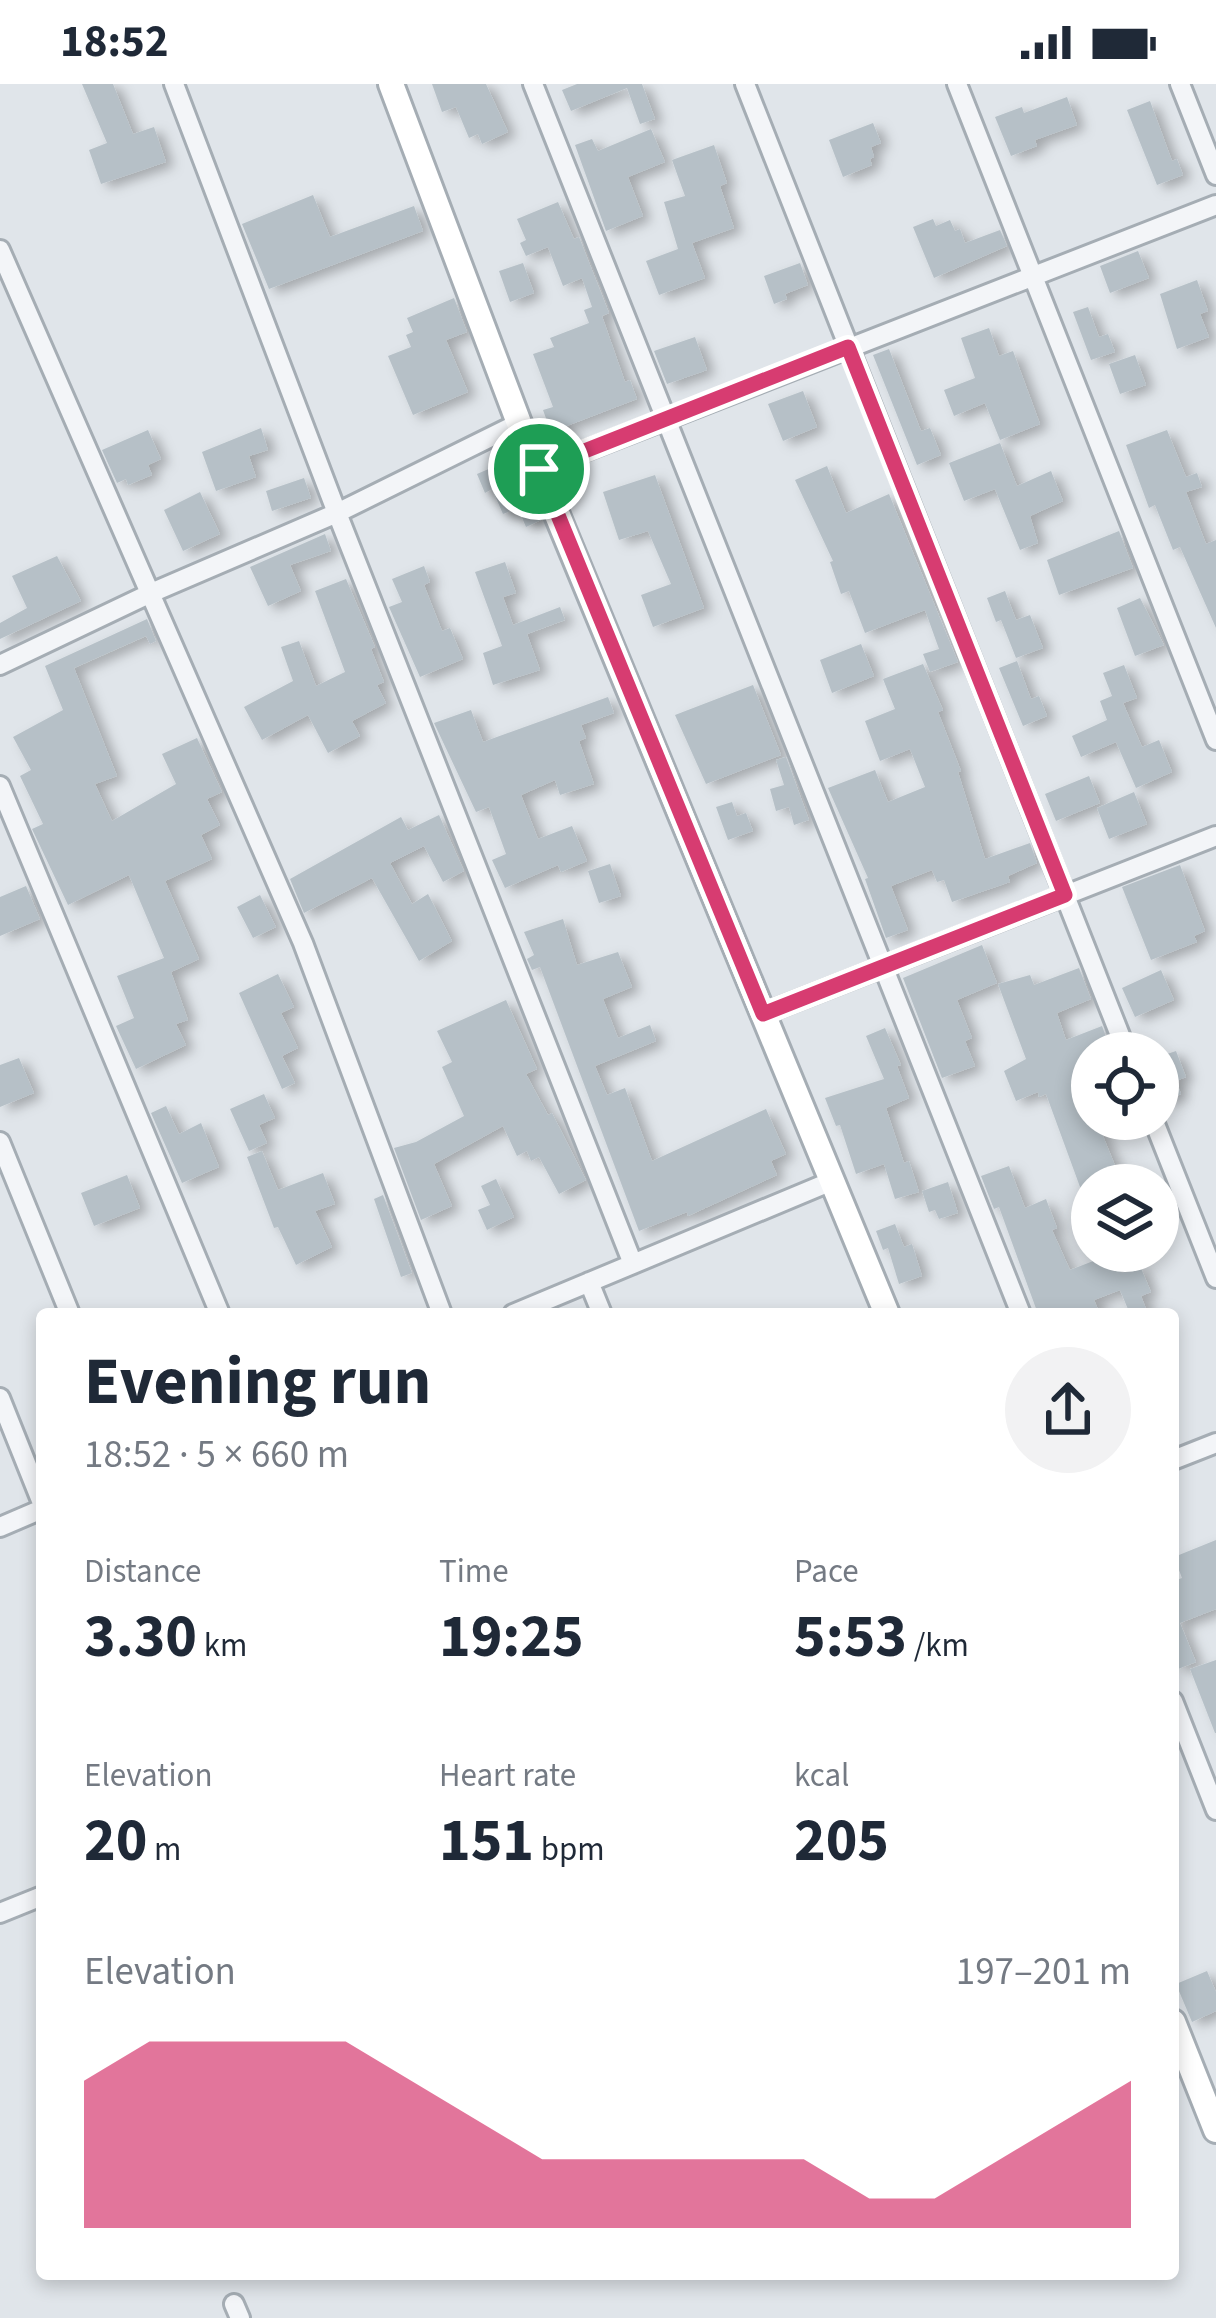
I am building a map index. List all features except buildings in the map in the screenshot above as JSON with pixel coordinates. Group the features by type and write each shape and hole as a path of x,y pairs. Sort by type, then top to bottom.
{"street":[{"path":"174,84 633,1264"},
{"path":"391,84 519,423 885,1308"},
{"path":"533,84 1019,1308"},
{"path":"745,84 1119,1032"},
{"path":"957,84 1216,740"},
{"path":"1180,84 1216,175"},
{"path":"539,469 1216,205"},
{"path":"0,250 302,943 440,1308"},
{"path":"0,665 151,593 338,513 519,423"},
{"path":"0,786 218,1308"},
{"path":"763,1014 1216,836"},
{"path":"1161,1140 1216,1278"},
{"path":"0,1142 68,1308"},
{"path":"527,1308 832,1181"},
{"path":"589,1282 600,1308"},
{"path":"0,1398 36,1491"},
{"path":"1179,1458 1216,1443"},
{"path":"0,1527 36,1509"},
{"path":"1179,1716 1216,1810"},
{"path":"0,1912 36,1898"},
{"path":"1179,2037 1216,2130"}],"route":[{"path":"848,347 1065,895 763,1014 539,469 848,347"}]}
